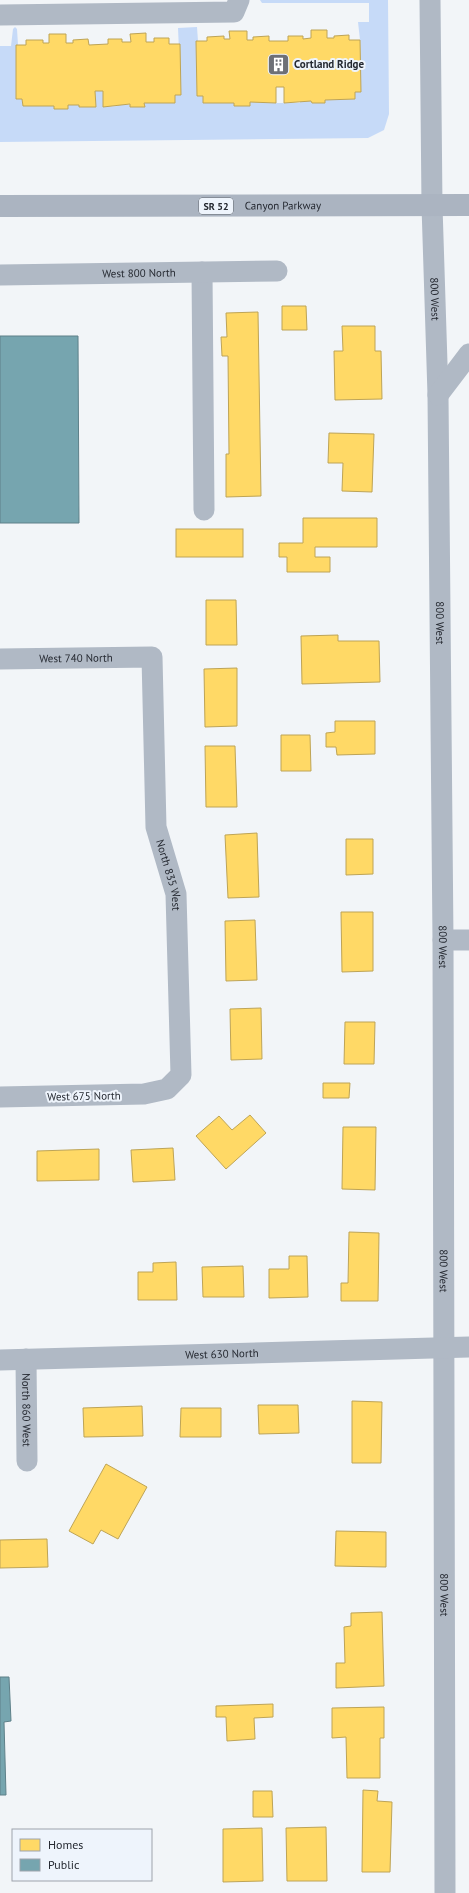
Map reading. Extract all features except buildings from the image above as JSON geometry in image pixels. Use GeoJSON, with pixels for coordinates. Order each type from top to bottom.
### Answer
{"type":"FeatureCollection","features":[{"type":"Feature","properties":{"kind":"highway","name":"Canyon Parkway"},"geometry":{"type":"LineString","coordinates":[[0,206],[469,205]]}},
{"type":"Feature","properties":{"kind":"street"},"geometry":{"type":"LineString","coordinates":[[0,15],[234,12],[239,0]]}},
{"type":"Feature","properties":{"kind":"street","name":"800 West"},"geometry":{"type":"LineString","coordinates":[[430,0],[432,206],[438,395],[443,940],[445,1893]]}},
{"type":"Feature","properties":{"kind":"street","name":"West 800 North"},"geometry":{"type":"LineString","coordinates":[[0,275],[277,270]]}},
{"type":"Feature","properties":{"kind":"street"},"geometry":{"type":"LineString","coordinates":[[202,272],[204,510]]}},
{"type":"Feature","properties":{"kind":"street"},"geometry":{"type":"LineString","coordinates":[[438,395],[469,354]]}},
{"type":"Feature","properties":{"kind":"street","name":"West 740 North"},"geometry":{"type":"LineString","coordinates":[[0,659],[152,657]]}},
{"type":"Feature","properties":{"kind":"street","name":"North 835 West"},"geometry":{"type":"LineString","coordinates":[[152,657],[156,827],[176,894],[181,1075],[167,1089]]}},
{"type":"Feature","properties":{"kind":"street"},"geometry":{"type":"LineString","coordinates":[[443,940],[469,940]]}},
{"type":"Feature","properties":{"kind":"street","name":"West 675 North"},"geometry":{"type":"LineString","coordinates":[[0,1097],[144,1094],[167,1089]]}},
{"type":"Feature","properties":{"kind":"street","name":"West 630 North"},"geometry":{"type":"LineString","coordinates":[[0,1360],[469,1347]]}},
{"type":"Feature","properties":{"kind":"street","name":"North 860 West"},"geometry":{"type":"LineString","coordinates":[[26,1359],[27,1461]]}},
{"type":"Feature","properties":{"kind":"shaded area"},"geometry":{"type":"Polygon","coordinates":[[[260,0],[388,0],[389,114],[384,130],[368,138],[0,142],[0,46],[11,46],[13,29],[15,27],[17,29],[18,45],[16,45],[16,99],[22,99],[23,106],[54,106],[54,109],[68,109],[68,105],[79,105],[79,107],[96,107],[95,91],[103,91],[103,107],[118,106],[118,104],[145,106],[144,103],[175,103],[175,95],[181,95],[178,28],[197,27],[197,96],[203,96],[203,103],[234,103],[235,106],[249,106],[250,102],[300,103],[300,101],[311,101],[312,103],[325,103],[325,100],[355,99],[355,92],[361,92],[360,40],[358,22],[369,22],[369,3],[262,3],[260,0]]]}},
{"type":"Feature","properties":{"kind":"place","name":"Cortland Ridge"},"geometry":{"type":"Point","coordinates":[278,64]}}]}
